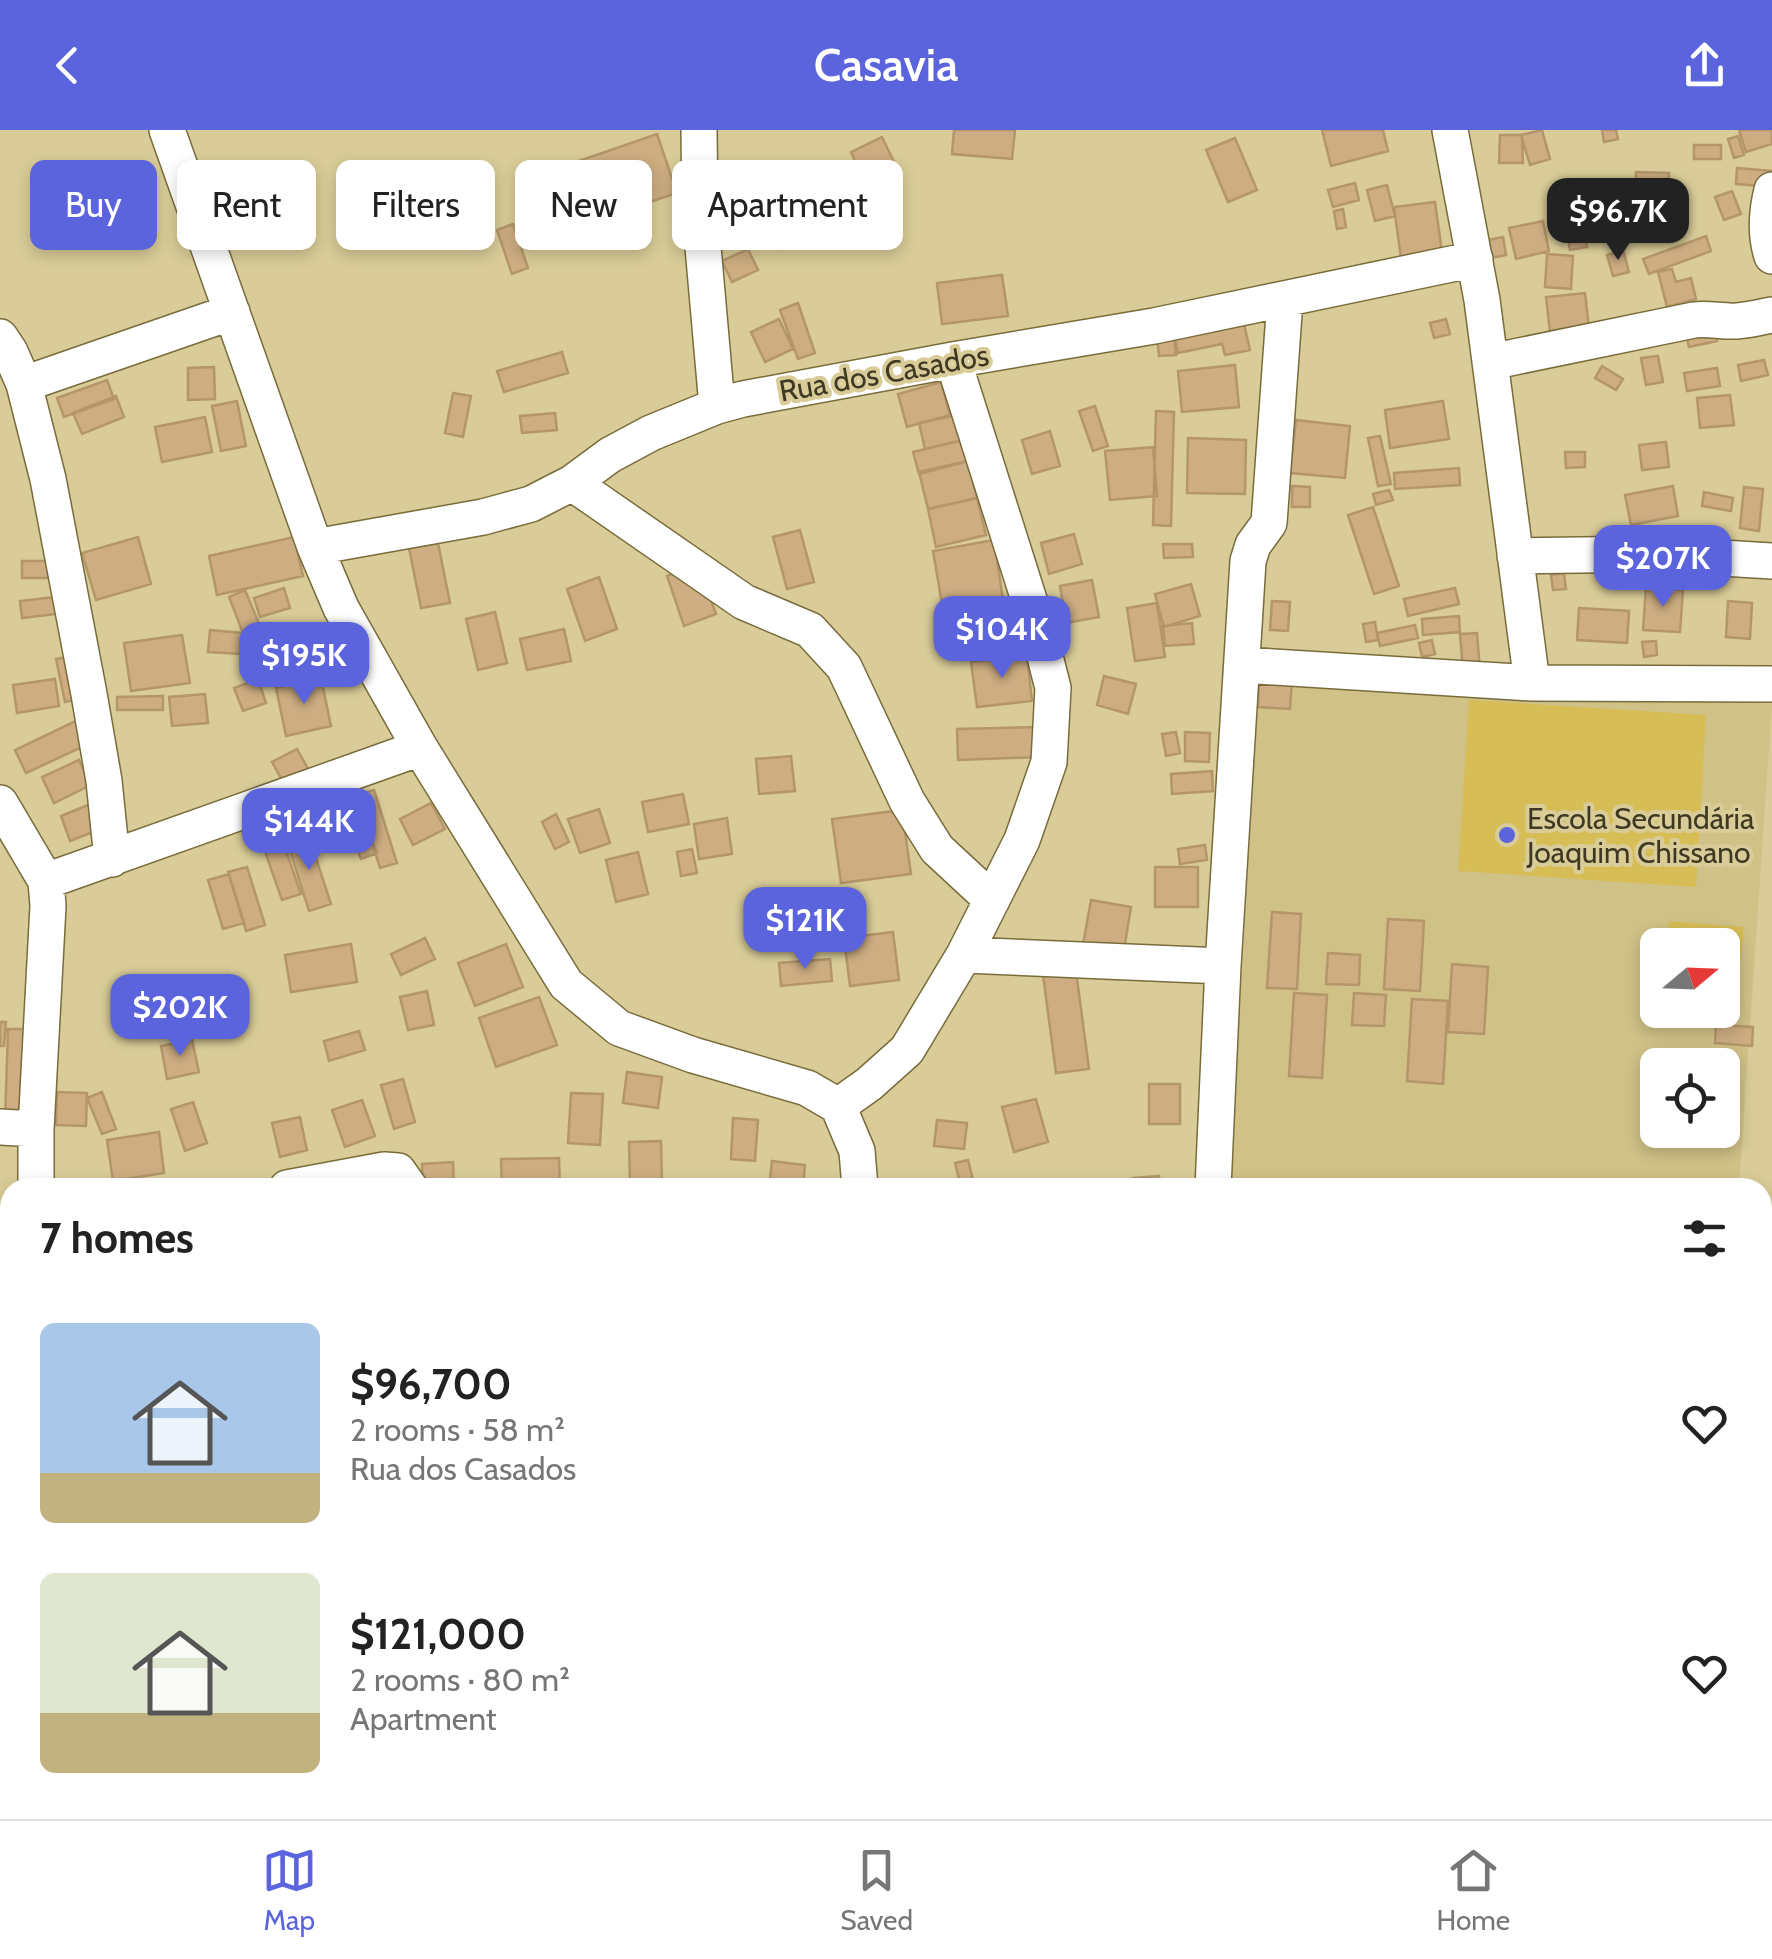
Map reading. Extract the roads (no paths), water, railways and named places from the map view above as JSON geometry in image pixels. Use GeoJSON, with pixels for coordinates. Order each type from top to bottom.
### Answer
{"type":"FeatureCollection","features":[{"type":"Feature","properties":{"kind":"street"},"geometry":{"type":"LineString","coordinates":[[167,130],[341,608],[420,748],[566,984],[619,1028],[692,1055],[807,1088],[838,1106],[858,1151],[859,1178]]}},
{"type":"Feature","properties":{"kind":"street"},"geometry":{"type":"LineString","coordinates":[[699,130],[700,213],[718,406]]}},
{"type":"Feature","properties":{"kind":"street"},"geometry":{"type":"LineString","coordinates":[[1450,130],[1475,259],[1532,683]]}},
{"type":"Feature","properties":{"kind":"street"},"geometry":{"type":"LineString","coordinates":[[1772,190],[1768,221],[1772,256]]}},
{"type":"Feature","properties":{"kind":"street","name":"Rua dos Casados"},"geometry":{"type":"LineString","coordinates":[[316,547],[483,517],[531,504],[652,433],[743,399],[1154,326],[1475,259]]}},
{"type":"Feature","properties":{"kind":"street"},"geometry":{"type":"LineString","coordinates":[[1213,1178],[1248,561],[1254,544],[1270,523],[1284,300]]}},
{"type":"Feature","properties":{"kind":"street"},"geometry":{"type":"LineString","coordinates":[[24,384],[232,312]]}},
{"type":"Feature","properties":{"kind":"street"},"geometry":{"type":"LineString","coordinates":[[1490,362],[1694,320],[1742,321],[1772,314]]}},
{"type":"Feature","properties":{"kind":"street"},"geometry":{"type":"LineString","coordinates":[[0,337],[24,384],[48,479],[104,781],[112,859]]}},
{"type":"Feature","properties":{"kind":"street"},"geometry":{"type":"LineString","coordinates":[[838,1106],[907,1050],[964,954],[1022,840],[1049,762],[1054,688],[1038,625],[953,360]]}},
{"type":"Feature","properties":{"kind":"street"},"geometry":{"type":"LineString","coordinates":[[572,482],[744,602],[810,630],[844,667],[907,801],[938,849],[992,900]]}},
{"type":"Feature","properties":{"kind":"street"},"geometry":{"type":"LineString","coordinates":[[1515,556],[1656,554],[1772,561]]}},
{"type":"Feature","properties":{"kind":"street"},"geometry":{"type":"LineString","coordinates":[[1242,666],[1532,683],[1772,684]]}},
{"type":"Feature","properties":{"kind":"street"},"geometry":{"type":"LineString","coordinates":[[46,882],[420,748]]}},
{"type":"Feature","properties":{"kind":"street"},"geometry":{"type":"LineString","coordinates":[[0,804],[46,882],[36,1178]]}},
{"type":"Feature","properties":{"kind":"street"},"geometry":{"type":"LineString","coordinates":[[964,954],[1223,966]]}},
{"type":"Feature","properties":{"kind":"street"},"geometry":{"type":"LineString","coordinates":[[0,1127],[36,1128]]}},
{"type":"Feature","properties":{"kind":"street"},"geometry":{"type":"LineString","coordinates":[[341,1178],[398,1170],[405,1178]]}},
{"type":"Feature","properties":{"kind":"place","name":"Escola Secundária Joaquim Chissano"},"geometry":{"type":"Point","coordinates":[1507,835]}}]}
